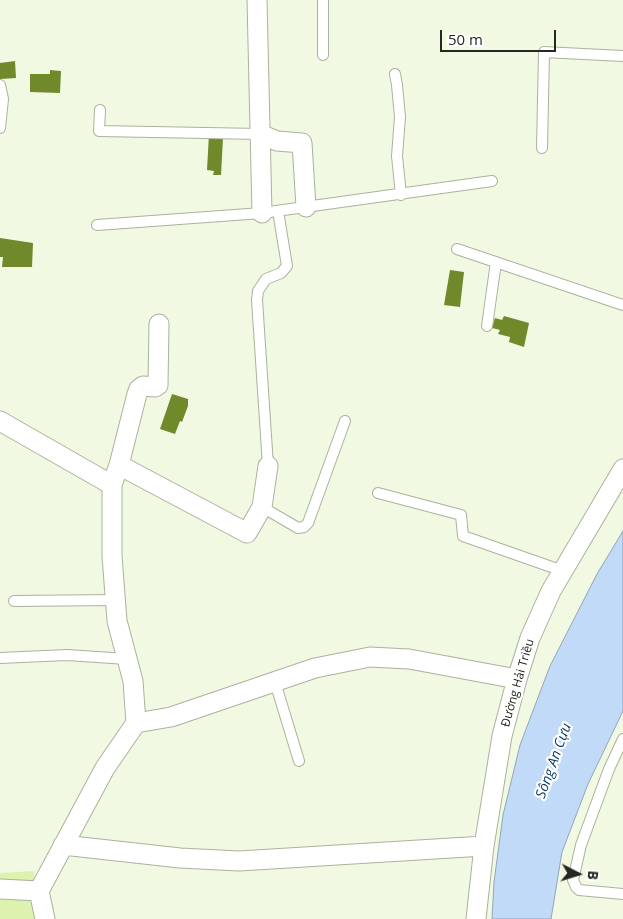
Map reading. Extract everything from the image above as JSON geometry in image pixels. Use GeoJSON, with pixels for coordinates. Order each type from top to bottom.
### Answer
{"type":"FeatureCollection","features":[{"type":"Feature","properties":{"kind":"street"},"geometry":{"type":"LineString","coordinates":[[258,0],[260,134],[270,212]]}},
{"type":"Feature","properties":{"kind":"street"},"geometry":{"type":"LineString","coordinates":[[260,134],[277,141],[302,143],[306,207]]}},
{"type":"Feature","properties":{"kind":"street"},"geometry":{"type":"LineString","coordinates":[[45,919],[40,891],[105,768],[136,723],[133,681],[118,621],[112,556],[112,485],[138,392],[143,386],[156,387],[158,385],[159,324]]}},
{"type":"Feature","properties":{"kind":"street"},"geometry":{"type":"LineString","coordinates":[[0,422],[112,485]]}},
{"type":"Feature","properties":{"kind":"street"},"geometry":{"type":"LineString","coordinates":[[119,465],[247,533],[262,507],[268,466]]}},
{"type":"Feature","properties":{"kind":"street","name":"Đường Hải Triều"},"geometry":{"type":"LineString","coordinates":[[476,919],[484,846],[502,736],[530,638],[551,591],[623,468]]}},
{"type":"Feature","properties":{"kind":"street"},"geometry":{"type":"LineString","coordinates":[[136,723],[171,717],[315,668],[370,657],[409,660],[517,679]]}},
{"type":"Feature","properties":{"kind":"street"},"geometry":{"type":"LineString","coordinates":[[63,845],[180,858],[239,861],[484,846]]}},
{"type":"Feature","properties":{"kind":"street"},"geometry":{"type":"LineString","coordinates":[[0,889],[40,891]]}},
{"type":"Feature","properties":{"kind":"lane"},"geometry":{"type":"LineString","coordinates":[[323,0],[323,55]]}},
{"type":"Feature","properties":{"kind":"lane"},"geometry":{"type":"LineString","coordinates":[[542,148],[544,52],[623,56]]}},
{"type":"Feature","properties":{"kind":"lane"},"geometry":{"type":"LineString","coordinates":[[395,74],[398,85],[400,117],[398,156],[400,195]]}},
{"type":"Feature","properties":{"kind":"lane"},"geometry":{"type":"LineString","coordinates":[[0,85],[3,99],[0,128]]}},
{"type":"Feature","properties":{"kind":"lane"},"geometry":{"type":"LineString","coordinates":[[100,110],[99,131],[260,134]]}},
{"type":"Feature","properties":{"kind":"lane"},"geometry":{"type":"LineString","coordinates":[[97,225],[270,212],[492,181]]}},
{"type":"Feature","properties":{"kind":"lane"},"geometry":{"type":"LineString","coordinates":[[268,466],[257,300],[258,291],[266,279],[282,273],[287,266],[270,212]]}},
{"type":"Feature","properties":{"kind":"lane"},"geometry":{"type":"LineString","coordinates":[[457,249],[623,304]]}},
{"type":"Feature","properties":{"kind":"lane"},"geometry":{"type":"LineString","coordinates":[[487,326],[496,262]]}},
{"type":"Feature","properties":{"kind":"lane"},"geometry":{"type":"LineString","coordinates":[[262,507],[298,528],[304,527],[308,523],[345,422]]}},
{"type":"Feature","properties":{"kind":"lane"},"geometry":{"type":"LineString","coordinates":[[378,493],[461,515],[464,536],[562,571]]}},
{"type":"Feature","properties":{"kind":"lane"},"geometry":{"type":"LineString","coordinates":[[14,600],[116,600]]}},
{"type":"Feature","properties":{"kind":"lane"},"geometry":{"type":"LineString","coordinates":[[0,658],[66,655],[127,659]]}},
{"type":"Feature","properties":{"kind":"lane"},"geometry":{"type":"LineString","coordinates":[[275,682],[299,761]]}},
{"type":"Feature","properties":{"kind":"lane"},"geometry":{"type":"LineString","coordinates":[[623,739],[609,769],[581,845],[573,880],[579,890],[623,894]]}},
{"type":"Feature","properties":{"kind":"green space"},"geometry":{"type":"Polygon","coordinates":[[[34,871],[37,919],[0,919],[0,873],[34,871]]]}},
{"type":"Feature","properties":{"kind":"water","name":"Sông An Cựu"},"geometry":{"type":"Polygon","coordinates":[[[623,531],[623,711],[588,784],[562,852],[551,919],[492,919],[494,882],[503,815],[520,745],[550,666],[597,574],[623,531]]]}},
{"type":"Feature","properties":{"kind":"building"},"geometry":{"type":"Polygon","coordinates":[[[15,61],[16,78],[0,79],[0,63],[15,61]]]}},
{"type":"Feature","properties":{"kind":"building"},"geometry":{"type":"Polygon","coordinates":[[[50,70],[61,71],[60,93],[30,92],[30,74],[50,74],[50,70]]]}},
{"type":"Feature","properties":{"kind":"building"},"geometry":{"type":"Polygon","coordinates":[[[209,134],[223,138],[221,175],[213,175],[214,171],[207,170],[209,134]]]}},
{"type":"Feature","properties":{"kind":"building"},"geometry":{"type":"Polygon","coordinates":[[[0,238],[33,243],[32,267],[2,267],[3,257],[0,257],[0,238]]]}},
{"type":"Feature","properties":{"kind":"building"},"geometry":{"type":"Polygon","coordinates":[[[450,270],[464,272],[460,307],[444,305],[450,270]]]}},
{"type":"Feature","properties":{"kind":"building"},"geometry":{"type":"Polygon","coordinates":[[[504,316],[529,323],[524,347],[509,342],[510,337],[498,334],[500,330],[492,328],[495,318],[502,320],[504,316]]]}},
{"type":"Feature","properties":{"kind":"building"},"geometry":{"type":"Polygon","coordinates":[[[172,394],[188,399],[188,406],[175,434],[160,429],[172,394]]]}}]}
